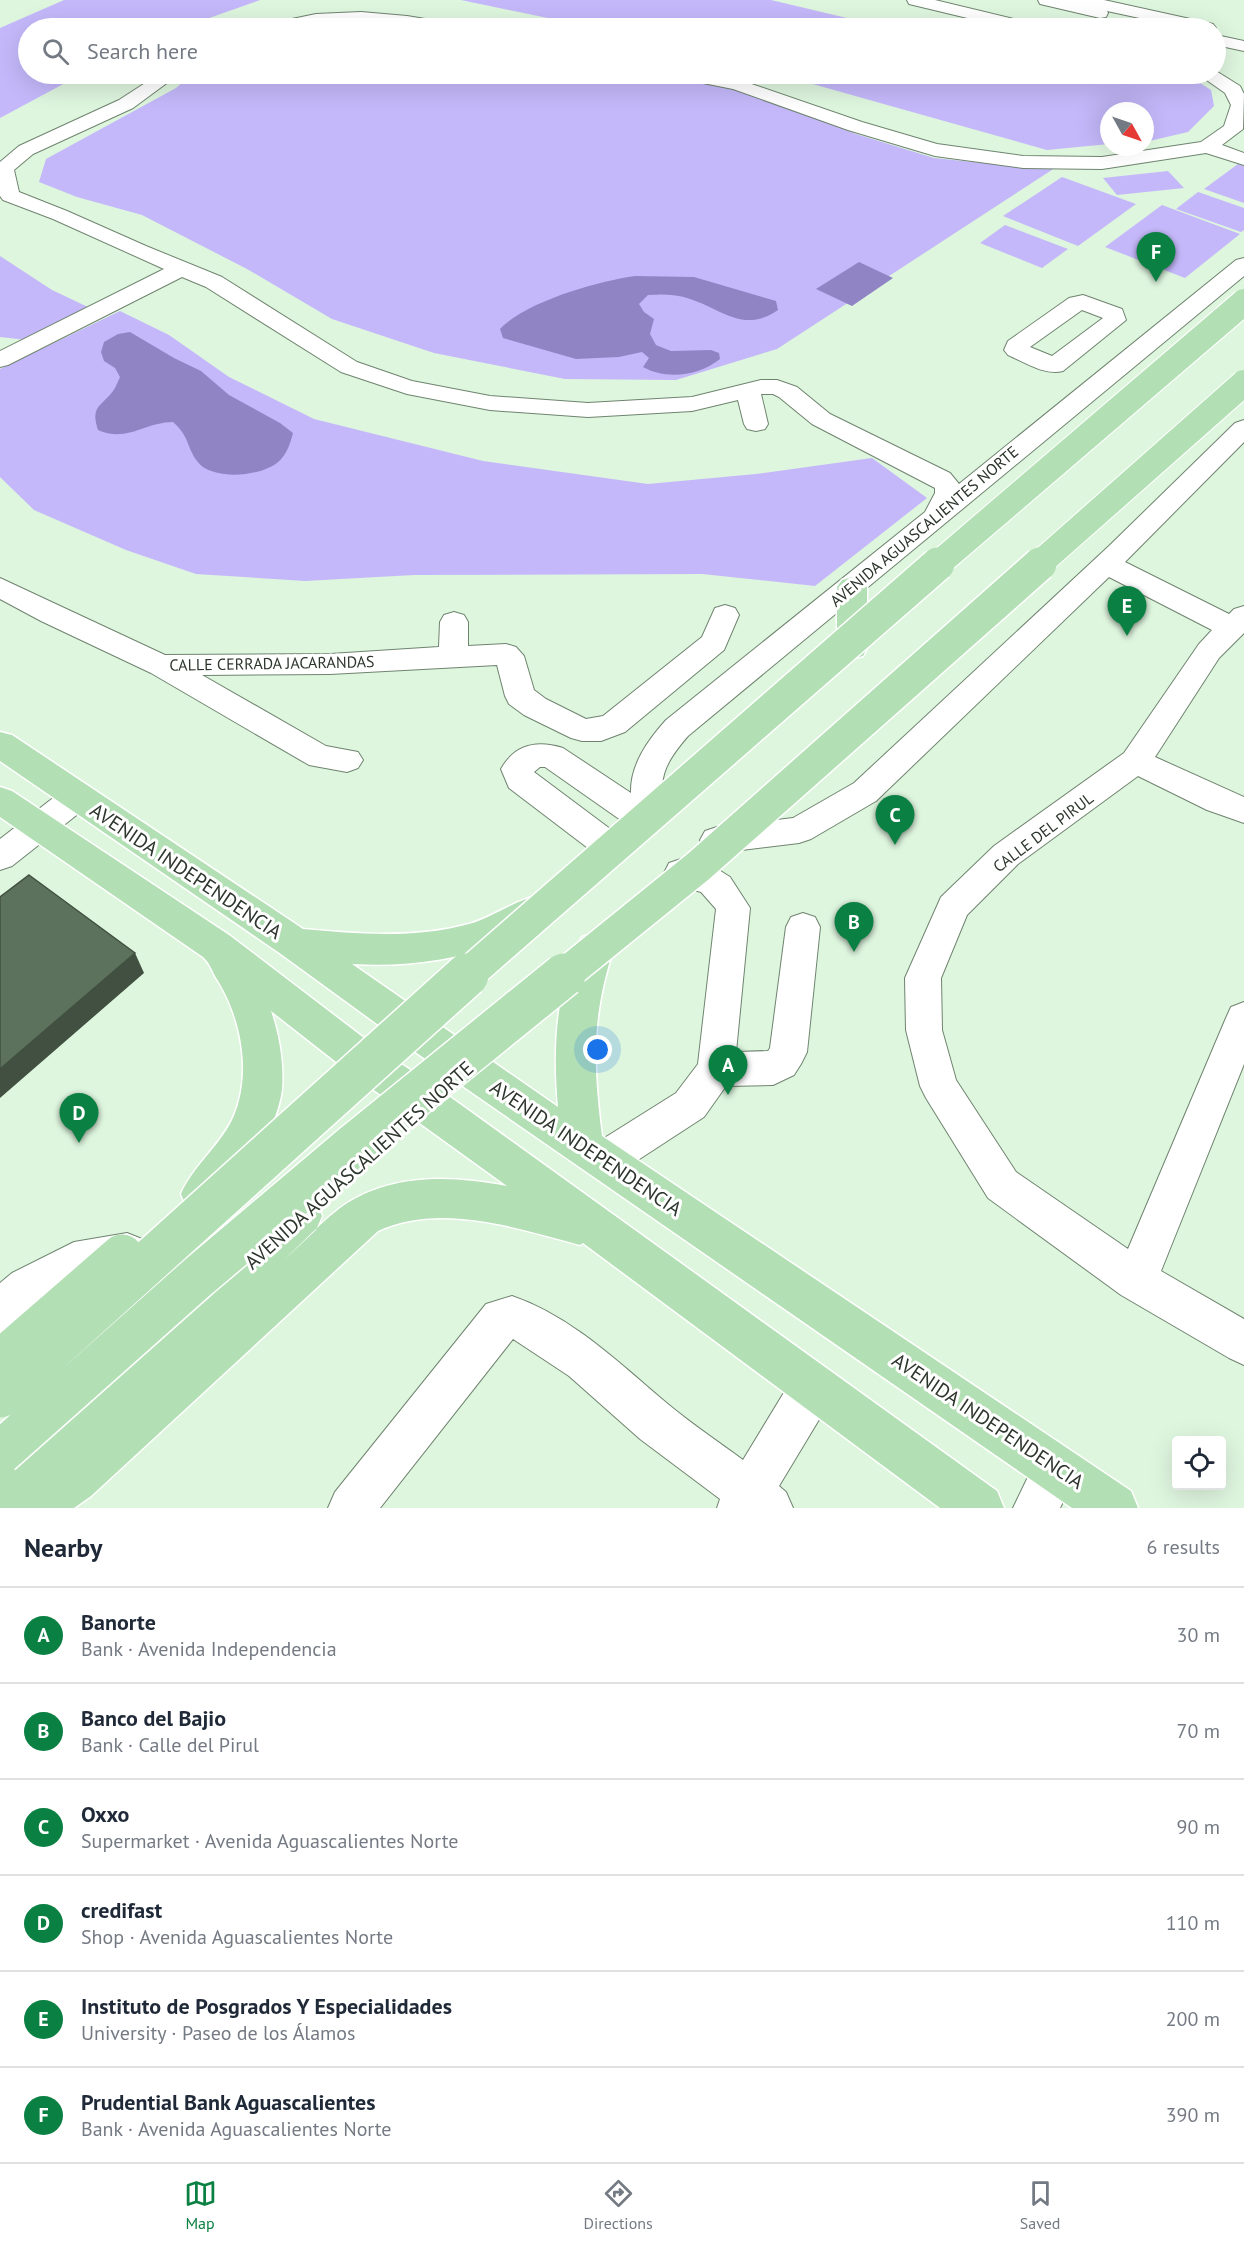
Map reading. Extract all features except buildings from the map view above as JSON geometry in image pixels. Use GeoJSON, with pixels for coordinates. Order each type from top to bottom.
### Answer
{"type":"FeatureCollection","features":[{"type":"Feature","properties":{"kind":"main road"},"geometry":{"type":"LineString","coordinates":[[0,1364],[407,1024],[609,846],[852,648],[1244,305]]}},
{"type":"Feature","properties":{"kind":"main road"},"geometry":{"type":"LineString","coordinates":[[0,1396],[538,909],[1058,459],[1244,305]]}},
{"type":"Feature","properties":{"kind":"main road","name":"AVENIDA AGUASCALIENTES NORTE"},"geometry":{"type":"LineString","coordinates":[[0,1487],[425,1102],[468,1068],[595,948],[1244,368]]}},
{"type":"Feature","properties":{"kind":"main road"},"geometry":{"type":"LineString","coordinates":[[0,1453],[198,1277],[353,1146],[699,866],[1244,383]]}},
{"type":"Feature","properties":{"kind":"main road"},"geometry":{"type":"LineString","coordinates":[[852,587],[852,648]]}},
{"type":"Feature","properties":{"kind":"main road","name":"AVENIDA INDEPENDENCIA"},"geometry":{"type":"LineString","coordinates":[[0,744],[294,944],[468,1068],[1114,1508]]}},
{"type":"Feature","properties":{"kind":"main road"},"geometry":{"type":"LineString","coordinates":[[0,800],[38,828],[216,946],[363,1060],[425,1102],[980,1508]]}},
{"type":"Feature","properties":{"kind":"main road"},"geometry":{"type":"LineString","coordinates":[[294,944],[369,950],[428,949],[481,937],[506,927],[538,909]]}},
{"type":"Feature","properties":{"kind":"main road"},"geometry":{"type":"LineString","coordinates":[[0,1364],[490,931],[514,914],[538,909]]}},
{"type":"Feature","properties":{"kind":"main road"},"geometry":{"type":"LineString","coordinates":[[194,1203],[218,1177],[237,1150],[252,1122],[261,1095],[260,1042],[252,1009],[232,968],[216,946]]}},
{"type":"Feature","properties":{"kind":"main road"},"geometry":{"type":"LineString","coordinates":[[594,1153],[574,1069],[573,1040],[584,977],[595,948]]}},
{"type":"Feature","properties":{"kind":"main road"},"geometry":{"type":"LineString","coordinates":[[33,1508],[58,1494],[363,1216],[385,1206],[408,1200],[452,1199],[508,1207],[597,1228]]}},
{"type":"Feature","properties":{"kind":"street"},"geometry":{"type":"LineString","coordinates":[[297,18],[319,0]]}},
{"type":"Feature","properties":{"kind":"street"},"geometry":{"type":"LineString","coordinates":[[915,0],[988,18]]}},
{"type":"Feature","properties":{"kind":"street"},"geometry":{"type":"LineString","coordinates":[[1046,0],[1124,18]]}},
{"type":"Feature","properties":{"kind":"street"},"geometry":{"type":"LineString","coordinates":[[1081,0],[1161,18]]}},
{"type":"Feature","properties":{"kind":"street"},"geometry":{"type":"LineString","coordinates":[[1226,33],[1244,37]]}},
{"type":"Feature","properties":{"kind":"street"},"geometry":{"type":"LineString","coordinates":[[1226,42],[1244,46]]}},
{"type":"Feature","properties":{"kind":"street"},"geometry":{"type":"LineString","coordinates":[[155,84],[126,104],[26,150],[4,169],[10,195],[60,214],[214,282],[349,367],[407,387],[490,403],[588,410],[660,408],[710,400],[766,387],[783,389],[821,419],[941,479],[948,486],[948,493],[935,517]]}},
{"type":"Feature","properties":{"kind":"street"},"geometry":{"type":"LineString","coordinates":[[737,84],[855,126],[935,150],[1023,162],[1102,163],[1207,147],[1239,131],[1238,90]]}},
{"type":"Feature","properties":{"kind":"street"},"geometry":{"type":"LineString","coordinates":[[1207,147],[1244,159]]}},
{"type":"Feature","properties":{"kind":"street","name":"AVENIDA AGUASCALIENTES NORTE"},"geometry":{"type":"LineString","coordinates":[[650,814],[647,782],[653,762],[677,728],[852,587],[1028,439],[1244,265]]}},
{"type":"Feature","properties":{"kind":"street"},"geometry":{"type":"LineString","coordinates":[[0,360],[181,269]]}},
{"type":"Feature","properties":{"kind":"street"},"geometry":{"type":"LineString","coordinates":[[1083,302],[1114,314],[1115,320],[1055,366],[1016,350],[1016,346],[1045,326],[1077,303],[1083,302]]}},
{"type":"Feature","properties":{"kind":"street"},"geometry":{"type":"LineString","coordinates":[[1045,326],[1128,359]]}},
{"type":"Feature","properties":{"kind":"street"},"geometry":{"type":"LineString","coordinates":[[710,400],[747,381],[765,368],[784,367],[807,382],[851,424],[957,477],[976,473],[1012,446],[1028,439]]}},
{"type":"Feature","properties":{"kind":"street"},"geometry":{"type":"LineString","coordinates":[[748,391],[756,424]]}},
{"type":"Feature","properties":{"kind":"street"},"geometry":{"type":"LineString","coordinates":[[716,841],[799,830],[865,792],[1113,558],[1244,428]]}},
{"type":"Feature","properties":{"kind":"street"},"geometry":{"type":"LineString","coordinates":[[1113,558],[1240,620]]}},
{"type":"Feature","properties":{"kind":"street","name":"CALLE CERRADA JACARANDAS"},"geometry":{"type":"LineString","coordinates":[[0,587],[51,614],[161,665],[330,664],[508,655],[520,696],[535,707],[582,730],[601,730],[614,724],[714,643],[725,615]]}},
{"type":"Feature","properties":{"kind":"street","name":"CALLE DEL PIRUL"},"geometry":{"type":"LineString","coordinates":[[1240,620],[1209,651],[1135,761],[1080,804],[1006,855],[953,907],[923,978],[924,1030],[939,1086],[1002,1185],[1136,1280],[1244,1343]]}},
{"type":"Feature","properties":{"kind":"street"},"geometry":{"type":"LineString","coordinates":[[453,658],[454,622]]}},
{"type":"Feature","properties":{"kind":"street"},"geometry":{"type":"LineString","coordinates":[[161,665],[320,758],[346,760]]}},
{"type":"Feature","properties":{"kind":"street"},"geometry":{"type":"LineString","coordinates":[[609,846],[520,779],[516,774],[517,769],[533,755],[552,756],[650,814]]}},
{"type":"Feature","properties":{"kind":"street"},"geometry":{"type":"LineString","coordinates":[[1135,761],[1218,801],[1244,810]]}},
{"type":"Feature","properties":{"kind":"street"},"geometry":{"type":"LineString","coordinates":[[0,857],[77,796]]}},
{"type":"Feature","properties":{"kind":"street"},"geometry":{"type":"LineString","coordinates":[[594,1153],[690,1105],[716,1070],[733,908],[724,890],[712,881],[681,873]]}},
{"type":"Feature","properties":{"kind":"street"},"geometry":{"type":"LineString","coordinates":[[716,1070],[773,1068],[780,1064],[788,1052],[803,927]]}},
{"type":"Feature","properties":{"kind":"street"},"geometry":{"type":"LineString","coordinates":[[1136,1280],[1244,1018]]}},
{"type":"Feature","properties":{"kind":"street"},"geometry":{"type":"LineString","coordinates":[[0,1311],[27,1288],[75,1262],[136,1252]]}},
{"type":"Feature","properties":{"kind":"street"},"geometry":{"type":"LineString","coordinates":[[351,1508],[501,1319],[512,1317],[526,1322],[584,1361],[753,1503],[813,1387]]}},
{"type":"Feature","properties":{"kind":"street"},"geometry":{"type":"LineString","coordinates":[[1036,1508],[1056,1468]]}},
{"type":"Feature","properties":{"kind":"shaded area"},"geometry":{"type":"Polygon","coordinates":[[[64,0],[260,0],[209,18],[23,18],[64,0]]]}},
{"type":"Feature","properties":{"kind":"shaded area"},"geometry":{"type":"Polygon","coordinates":[[[461,0],[771,0],[847,18],[548,18],[461,0]]]}},
{"type":"Feature","properties":{"kind":"shaded area"},"geometry":{"type":"Polygon","coordinates":[[[18,20],[18,84],[63,84],[0,118],[0,28],[18,20]]]}},
{"type":"Feature","properties":{"kind":"shaded area"},"geometry":{"type":"Polygon","coordinates":[[[181,84],[729,84],[856,134],[934,158],[1002,165],[1061,164],[777,349],[676,380],[565,379],[434,353],[332,319],[247,269],[142,215],[77,197],[39,182],[46,159],[181,84]]]}},
{"type":"Feature","properties":{"kind":"shaded area"},"geometry":{"type":"Polygon","coordinates":[[[813,84],[1202,84],[1211,90],[1214,106],[1188,132],[1154,140],[1154,102],[1100,102],[1100,145],[1047,150],[813,84]]]}},
{"type":"Feature","properties":{"kind":"shaded area"},"geometry":{"type":"Polygon","coordinates":[[[1238,164],[1244,166],[1244,203],[1204,189],[1238,164]]]}},
{"type":"Feature","properties":{"kind":"shaded area"},"geometry":{"type":"Polygon","coordinates":[[[1168,171],[1184,188],[1117,195],[1103,178],[1168,171]]]}},
{"type":"Feature","properties":{"kind":"shaded area"},"geometry":{"type":"Polygon","coordinates":[[[1062,177],[1136,204],[1078,246],[1003,216],[1062,177]]]}},
{"type":"Feature","properties":{"kind":"shaded area"},"geometry":{"type":"Polygon","coordinates":[[[1198,192],[1244,208],[1244,230],[1241,232],[1176,209],[1198,192]]]}},
{"type":"Feature","properties":{"kind":"shaded area"},"geometry":{"type":"Polygon","coordinates":[[[1162,205],[1240,234],[1185,278],[1105,247],[1162,205]]]}},
{"type":"Feature","properties":{"kind":"shaded area"},"geometry":{"type":"Polygon","coordinates":[[[1005,225],[1068,249],[1042,268],[980,243],[1005,225]]]}},
{"type":"Feature","properties":{"kind":"shaded area"},"geometry":{"type":"Polygon","coordinates":[[[0,256],[52,290],[90,308],[27,340],[0,337],[0,256]]]}},
{"type":"Feature","properties":{"kind":"shaded area"},"geometry":{"type":"Polygon","coordinates":[[[859,262],[893,278],[852,306],[816,289],[859,262]]]}},
{"type":"Feature","properties":{"kind":"shaded area"},"geometry":{"type":"Polygon","coordinates":[[[635,276],[694,277],[776,301],[778,310],[765,317],[743,320],[685,297],[648,295],[639,304],[644,312],[654,319],[650,334],[656,345],[671,351],[711,350],[719,353],[720,359],[712,365],[682,374],[662,374],[643,367],[649,358],[642,352],[619,357],[576,359],[503,338],[500,329],[526,310],[563,294],[635,276]]]}},
{"type":"Feature","properties":{"kind":"shaded area"},"geometry":{"type":"Polygon","coordinates":[[[120,311],[169,335],[229,377],[314,419],[483,461],[648,484],[756,474],[872,458],[927,498],[815,586],[702,574],[414,575],[305,581],[196,574],[126,550],[34,510],[0,477],[0,369],[120,311]]]}},
{"type":"Feature","properties":{"kind":"shaded area"},"geometry":{"type":"Polygon","coordinates":[[[130,332],[201,371],[229,395],[280,423],[293,433],[288,449],[282,458],[275,464],[253,473],[226,474],[204,468],[197,461],[182,432],[173,422],[118,434],[98,430],[96,411],[113,391],[120,377],[115,368],[104,361],[101,352],[104,342],[118,334],[130,332]]]}},
{"type":"Feature","properties":{"kind":"place","name":"Prudential Bank Aguascalientes"},"geometry":{"type":"Point","coordinates":[1156,282]}},
{"type":"Feature","properties":{"kind":"place","name":"Instituto de Posgrados Y Especialidades"},"geometry":{"type":"Point","coordinates":[1127,636]}},
{"type":"Feature","properties":{"kind":"place","name":"Oxxo"},"geometry":{"type":"Point","coordinates":[895,845]}},
{"type":"Feature","properties":{"kind":"place","name":"Banco del Bajio"},"geometry":{"type":"Point","coordinates":[854,952]}},
{"type":"Feature","properties":{"kind":"place","name":"Banorte"},"geometry":{"type":"Point","coordinates":[728,1095]}},
{"type":"Feature","properties":{"kind":"place","name":"credifast"},"geometry":{"type":"Point","coordinates":[79,1143]}}]}
